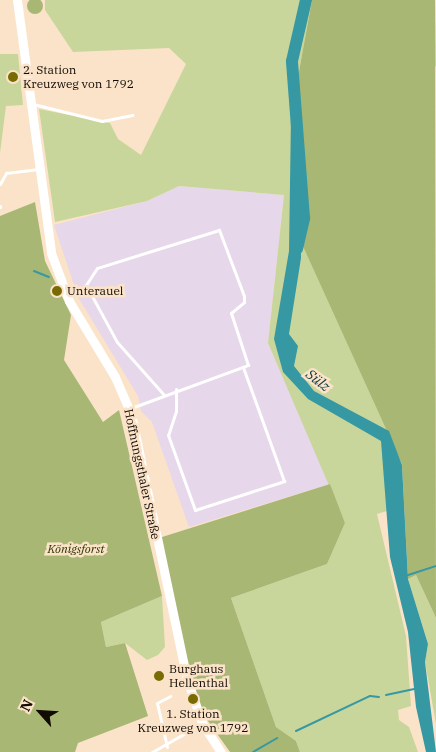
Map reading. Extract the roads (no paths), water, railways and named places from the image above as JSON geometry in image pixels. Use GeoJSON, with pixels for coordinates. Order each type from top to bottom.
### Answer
{"type":"FeatureCollection","features":[{"type":"Feature","properties":{"kind":"main road","name":"Hoffnungsthaler Straße"},"geometry":{"type":"LineString","coordinates":[[17,0],[45,229],[58,275],[130,409],[187,679],[202,723],[221,752]]}},
{"type":"Feature","properties":{"kind":"lane"},"geometry":{"type":"LineString","coordinates":[[30,103],[92,120],[132,115]]}},
{"type":"Feature","properties":{"kind":"lane"},"geometry":{"type":"LineString","coordinates":[[0,184],[6,173],[37,169]]}},
{"type":"Feature","properties":{"kind":"lane"},"geometry":{"type":"LineString","coordinates":[[130,409],[164,395],[176,389],[248,365],[231,313],[244,302],[244,296],[222,232],[97,268],[86,286],[91,300],[118,342],[164,395]]}},
{"type":"Feature","properties":{"kind":"lane"},"geometry":{"type":"LineString","coordinates":[[176,389],[176,412],[168,435],[194,510],[284,481],[243,367]]}},
{"type":"Feature","properties":{"kind":"lane"},"geometry":{"type":"LineString","coordinates":[[167,746],[157,702],[170,696]]}},
{"type":"Feature","properties":{"kind":"lane"},"geometry":{"type":"LineString","coordinates":[[152,752],[167,746],[202,723]]}},
{"type":"Feature","properties":{"kind":"water"},"geometry":{"type":"Polygon","coordinates":[[[291,116],[301,116],[301,258],[289,334],[298,346],[294,366],[314,391],[389,431],[402,465],[408,579],[428,644],[425,662],[436,752],[426,752],[416,707],[408,632],[390,557],[381,441],[308,399],[283,372],[274,339],[289,251],[291,116]]]}},
{"type":"Feature","properties":{"kind":"waterway","name":"Sülz"},"geometry":{"type":"LineString","coordinates":[[297,249],[304,218],[292,61],[306,0]]}},
{"type":"Feature","properties":{"kind":"waterway"},"geometry":{"type":"LineString","coordinates":[[34,271],[49,277]]}},
{"type":"Feature","properties":{"kind":"waterway"},"geometry":{"type":"LineString","coordinates":[[405,576],[436,566]]}},
{"type":"Feature","properties":{"kind":"waterway"},"geometry":{"type":"LineString","coordinates":[[386,695],[415,689]]}},
{"type":"Feature","properties":{"kind":"waterway"},"geometry":{"type":"LineString","coordinates":[[296,731],[370,696],[379,697]]}},
{"type":"Feature","properties":{"kind":"waterway"},"geometry":{"type":"LineString","coordinates":[[253,752],[277,738]]}},
{"type":"Feature","properties":{"kind":"place","name":"2. Station Kreuzweg von 1792"},"geometry":{"type":"Point","coordinates":[13,77]}},
{"type":"Feature","properties":{"kind":"place","name":"Unterauel"},"geometry":{"type":"Point","coordinates":[57,291]}},
{"type":"Feature","properties":{"kind":"place","name":"Burghaus Hellenthal"},"geometry":{"type":"Point","coordinates":[159,676]}},
{"type":"Feature","properties":{"kind":"place","name":"1. Station Kreuzweg von 1792"},"geometry":{"type":"Point","coordinates":[193,699]}},
{"type":"Feature","properties":{"kind":"park label","name":"Königsforst"},"geometry":{"type":"Point","coordinates":[76,549]}}]}
